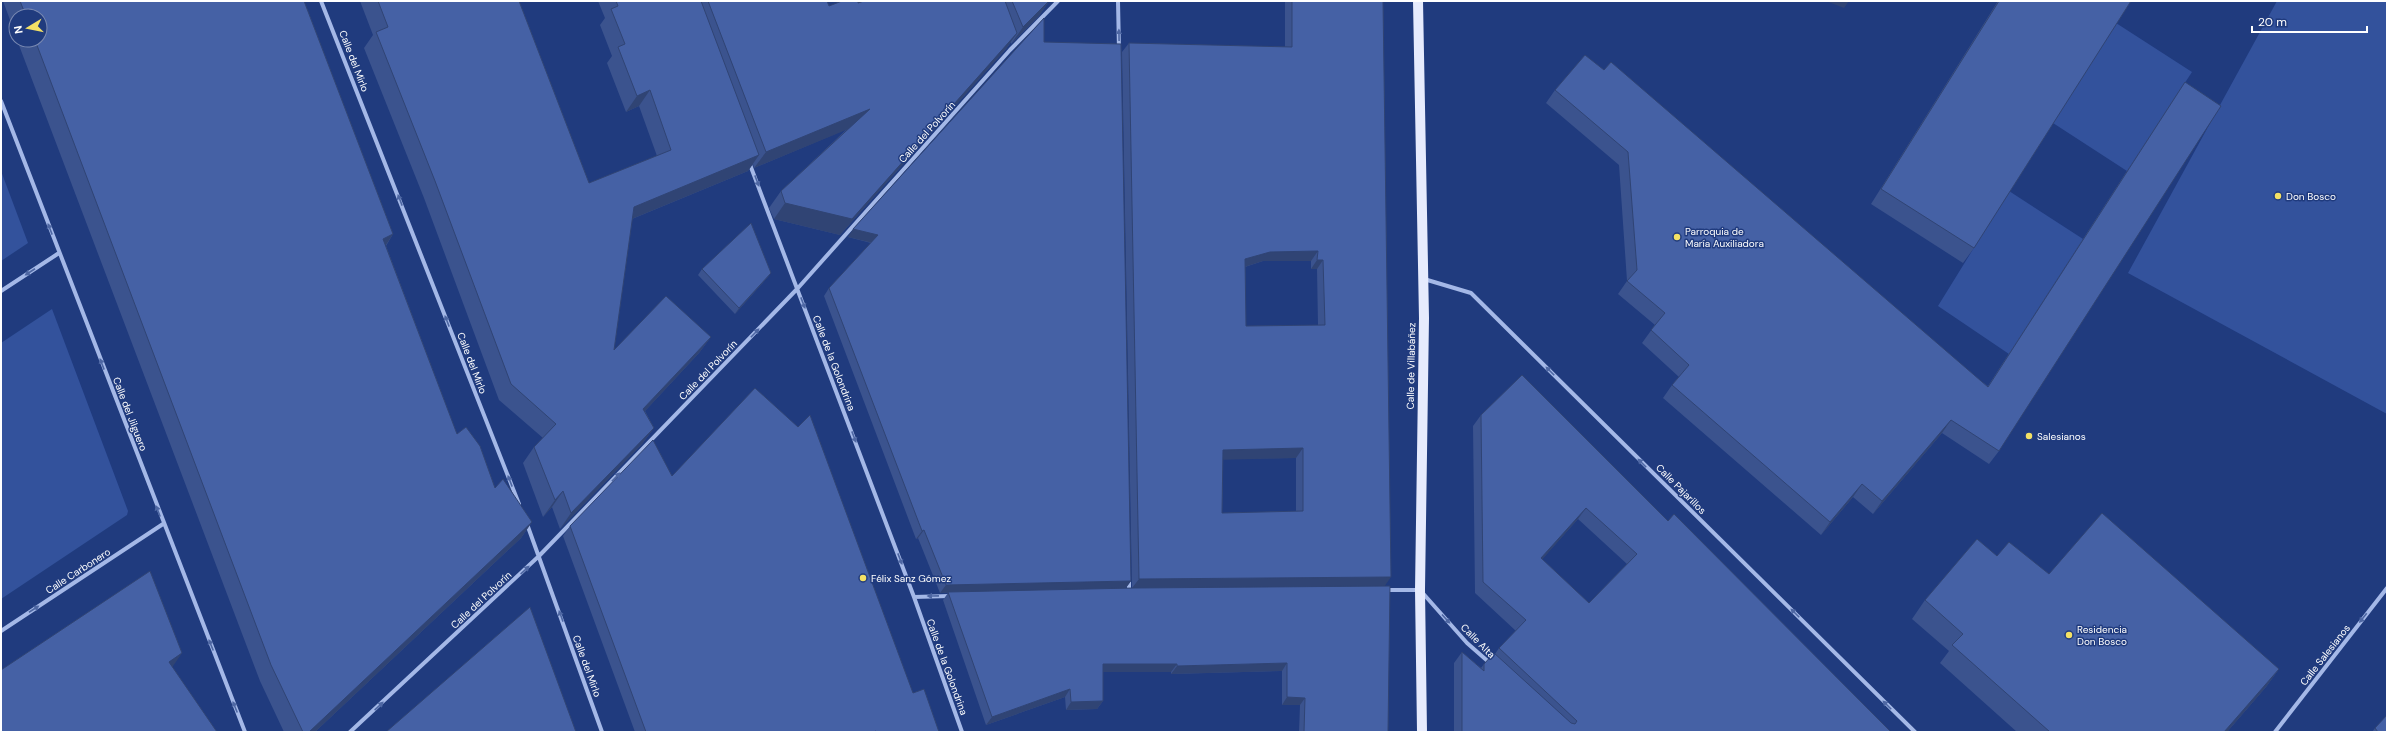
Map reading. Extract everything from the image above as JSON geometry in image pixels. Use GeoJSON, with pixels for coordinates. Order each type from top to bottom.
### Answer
{"type":"FeatureCollection","features":[{"type":"Feature","properties":{"kind":"main road","name":"Calle de Villabáñez"},"geometry":{"type":"LineString","coordinates":[[1418,1],[1423,278],[1420,590],[1422,732]]}},
{"type":"Feature","properties":{"kind":"street","name":"Calle del Mirlo"},"geometry":{"type":"LineString","coordinates":[[321,1],[522,512]]}},
{"type":"Feature","properties":{"kind":"street","name":"Calle del Polvorín"},"geometry":{"type":"LineString","coordinates":[[350,732],[539,556],[798,288],[1010,50],[1058,1]]}},
{"type":"Feature","properties":{"kind":"street"},"geometry":{"type":"LineString","coordinates":[[1118,1],[1119,57]]}},
{"type":"Feature","properties":{"kind":"street"},"geometry":{"type":"LineString","coordinates":[[1008,43],[1010,50]]}},
{"type":"Feature","properties":{"kind":"street","name":"Calle del Jilguero"},"geometry":{"type":"LineString","coordinates":[[1,101],[163,524],[245,732]]}},
{"type":"Feature","properties":{"kind":"street","name":"Calle de la Golondrina"},"geometry":{"type":"LineString","coordinates":[[747,156],[914,597],[962,732]]}},
{"type":"Feature","properties":{"kind":"street"},"geometry":{"type":"LineString","coordinates":[[1,291],[59,253]]}},
{"type":"Feature","properties":{"kind":"street","name":"Calle Pajarillos"},"geometry":{"type":"LineString","coordinates":[[1423,278],[1471,293],[1915,732]]}},
{"type":"Feature","properties":{"kind":"street","name":"Calle del Mirlo"},"geometry":{"type":"LineString","coordinates":[[525,519],[602,732]]}},
{"type":"Feature","properties":{"kind":"street","name":"Calle Carbonero"},"geometry":{"type":"LineString","coordinates":[[1,631],[163,524]]}},
{"type":"Feature","properties":{"kind":"street"},"geometry":{"type":"LineString","coordinates":[[1129,576],[1129,592]]}},
{"type":"Feature","properties":{"kind":"street","name":"Calle Salesianos"},"geometry":{"type":"LineString","coordinates":[[2275,732],[2387,588]]}},
{"type":"Feature","properties":{"kind":"street"},"geometry":{"type":"LineString","coordinates":[[1380,590],[1420,590]]}},
{"type":"Feature","properties":{"kind":"street","name":"Calle Alta"},"geometry":{"type":"LineString","coordinates":[[1420,590],[1467,643],[1496,669]]}},
{"type":"Feature","properties":{"kind":"street"},"geometry":{"type":"LineString","coordinates":[[1121,592],[1137,592]]}},
{"type":"Feature","properties":{"kind":"street"},"geometry":{"type":"LineString","coordinates":[[914,597],[954,596]]}},
{"type":"Feature","properties":{"kind":"shaded area","name":"Don Bosco"},"geometry":{"type":"Polygon","coordinates":[[[2277,1],[2387,1],[2387,414],[2128,273],[2277,1]]]}},
{"type":"Feature","properties":{"kind":"shaded area"},"geometry":{"type":"Polygon","coordinates":[[[2116,23],[2192,72],[2127,171],[2053,123],[2116,23]]]}},
{"type":"Feature","properties":{"kind":"shaded area"},"geometry":{"type":"Polygon","coordinates":[[[1,171],[28,243],[1,261],[1,171]]]}},
{"type":"Feature","properties":{"kind":"shaded area"},"geometry":{"type":"Polygon","coordinates":[[[2009,191],[2083,239],[2009,354],[1938,306],[2009,191]]]}},
{"type":"Feature","properties":{"kind":"shaded area"},"geometry":{"type":"Polygon","coordinates":[[[52,309],[128,511],[127,515],[1,599],[1,343],[52,309]]]}},
{"type":"Feature","properties":{"kind":"building"},"geometry":{"type":"Polygon","coordinates":[[[20,1],[304,1],[393,234],[383,239],[457,434],[466,427],[480,446],[495,488],[503,479],[532,522],[309,732],[303,732],[271,665],[38,48],[48,48],[48,8],[23,8],[20,1]]]}},
{"type":"Feature","properties":{"kind":"building"},"geometry":{"type":"Polygon","coordinates":[[[378,1],[519,1],[589,183],[671,150],[650,90],[637,96],[618,47],[625,44],[611,9],[618,6],[616,1],[701,1],[759,155],[634,207],[614,350],[666,296],[711,337],[643,409],[654,428],[571,513],[563,491],[555,500],[534,447],[556,424],[511,384],[435,181],[376,32],[388,27],[378,1]]]}},
{"type":"Feature","properties":{"kind":"building"},"geometry":{"type":"Polygon","coordinates":[[[708,1],[827,1],[829,6],[842,1],[858,1],[858,3],[864,1],[1005,1],[1017,33],[852,219],[785,203],[781,191],[870,109],[766,152],[708,1]]]}},
{"type":"Feature","properties":{"kind":"building"},"geometry":{"type":"Polygon","coordinates":[[[1012,1],[1049,1],[1023,27],[1012,1]]]}},
{"type":"Feature","properties":{"kind":"building"},"geometry":{"type":"Polygon","coordinates":[[[1292,1],[1383,1],[1391,577],[1139,579],[1129,43],[1292,47],[1292,1]],[[1318,251],[1270,252],[1245,259],[1246,326],[1325,325],[1323,260],[1317,260],[1318,251]],[[1303,448],[1223,450],[1222,513],[1303,511],[1303,448]]]}},
{"type":"Feature","properties":{"kind":"building"},"geometry":{"type":"Polygon","coordinates":[[[1999,1],[2131,1],[1974,248],[1881,189],[1999,1]]]}},
{"type":"Feature","properties":{"kind":"building"},"geometry":{"type":"Polygon","coordinates":[[[1044,18],[1044,42],[1121,44],[1131,581],[946,585],[924,530],[922,531],[829,288],[878,235],[853,229],[1044,18]]]}},
{"type":"Feature","properties":{"kind":"building"},"geometry":{"type":"Polygon","coordinates":[[[1585,55],[1604,70],[1611,62],[1988,387],[2185,82],[2221,106],[1999,451],[1951,420],[1882,501],[1862,484],[1830,522],[1672,385],[1689,365],[1651,330],[1665,313],[1627,281],[1637,270],[1628,152],[1555,90],[1585,55]]]}},
{"type":"Feature","properties":{"kind":"building"},"geometry":{"type":"Polygon","coordinates":[[[751,223],[771,273],[739,308],[702,269],[751,223]]]}},
{"type":"Feature","properties":{"kind":"building"},"geometry":{"type":"Polygon","coordinates":[[[1522,375],[1668,521],[1674,514],[1891,732],[1462,732],[1462,652],[1484,671],[1484,664],[1494,653],[1571,723],[1575,724],[1577,721],[1499,648],[1526,620],[1483,582],[1481,415],[1522,375]],[[1586,508],[1541,558],[1589,603],[1637,554],[1586,508]]]}},
{"type":"Feature","properties":{"kind":"building"},"geometry":{"type":"Polygon","coordinates":[[[755,388],[798,427],[810,415],[913,693],[924,689],[939,732],[646,732],[570,526],[653,440],[672,476],[755,388]]]}},
{"type":"Feature","properties":{"kind":"building","name":"Residencia Don Bosco"},"geometry":{"type":"Polygon","coordinates":[[[2102,513],[2279,669],[2224,732],[2050,732],[1952,645],[1963,634],[1925,600],[1977,539],[1997,556],[2009,542],[2049,574],[2102,513]]]}},
{"type":"Feature","properties":{"kind":"building"},"geometry":{"type":"Polygon","coordinates":[[[150,571],[182,653],[169,662],[217,732],[1,732],[1,670],[150,571]]]}},
{"type":"Feature","properties":{"kind":"building"},"geometry":{"type":"Polygon","coordinates":[[[1390,586],[1388,732],[1304,732],[1305,698],[1287,697],[1287,663],[1177,666],[1177,664],[1103,664],[1103,701],[1071,702],[1070,689],[992,717],[948,592],[1134,588],[1390,586]]]}},
{"type":"Feature","properties":{"kind":"building"},"geometry":{"type":"Polygon","coordinates":[[[530,607],[576,732],[386,732],[530,607]]]}},
{"type":"Feature","properties":{"kind":"building"},"geometry":{"type":"Polygon","coordinates":[[[2387,715],[2387,732],[2378,732],[2375,728],[2387,715]]]}},
{"type":"Feature","properties":{"kind":"place","name":"Don Bosco"},"geometry":{"type":"Point","coordinates":[2278,196]}},
{"type":"Feature","properties":{"kind":"place","name":"Parroquia de María Auxiliadora"},"geometry":{"type":"Point","coordinates":[1677,237]}},
{"type":"Feature","properties":{"kind":"place","name":"Salesianos"},"geometry":{"type":"Point","coordinates":[2029,436]}},
{"type":"Feature","properties":{"kind":"place","name":"Félix Sanz Gómez"},"geometry":{"type":"Point","coordinates":[863,578]}},
{"type":"Feature","properties":{"kind":"place","name":"Residencia Don Bosco"},"geometry":{"type":"Point","coordinates":[2069,635]}}]}
